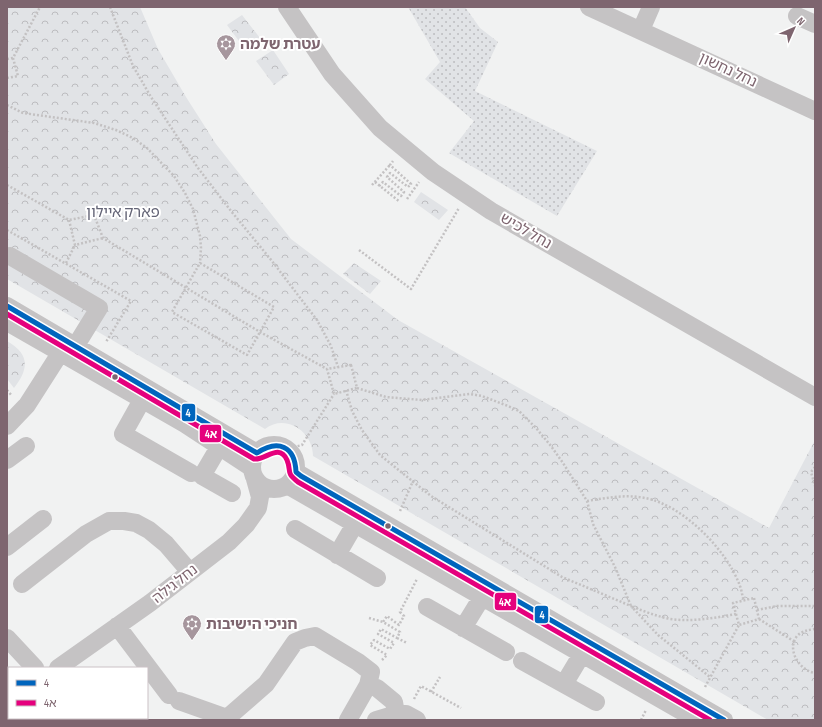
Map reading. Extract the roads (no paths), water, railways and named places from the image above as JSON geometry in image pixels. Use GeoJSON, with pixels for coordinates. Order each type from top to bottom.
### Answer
{"type":"FeatureCollection","features":[{"type":"Feature","properties":{"kind":"street","name":"נחל לכיש"},"geometry":{"type":"LineString","coordinates":[[287,7],[332,74],[380,128],[433,172],[491,211],[815,397]]}},
{"type":"Feature","properties":{"kind":"street","name":"נחל נחשון"},"geometry":{"type":"LineString","coordinates":[[589,7],[815,110]]}},
{"type":"Feature","properties":{"kind":"street"},"geometry":{"type":"LineString","coordinates":[[641,30],[651,7]]}},
{"type":"Feature","properties":{"kind":"street"},"geometry":{"type":"LineString","coordinates":[[797,16],[815,24]]}},
{"type":"Feature","properties":{"kind":"street"},"geometry":{"type":"LineString","coordinates":[[7,426],[27,405],[99,308],[10,256]]}},
{"type":"Feature","properties":{"kind":"street"},"geometry":{"type":"LineString","coordinates":[[7,306],[142,400],[185,424],[219,447],[255,466]]}},
{"type":"Feature","properties":{"kind":"street"},"geometry":{"type":"LineString","coordinates":[[7,322],[68,349],[255,466],[264,487],[277,489],[291,478],[295,461],[286,449],[281,446],[269,445],[263,447],[255,466]]}},
{"type":"Feature","properties":{"kind":"street"},"geometry":{"type":"LineString","coordinates":[[142,400],[123,434],[191,473]]}},
{"type":"Feature","properties":{"kind":"street"},"geometry":{"type":"LineString","coordinates":[[7,460],[26,446]]}},
{"type":"Feature","properties":{"kind":"street"},"geometry":{"type":"LineString","coordinates":[[219,447],[202,476],[232,493]]}},
{"type":"Feature","properties":{"kind":"street","name":"נחל גילה"},"geometry":{"type":"LineString","coordinates":[[59,667],[190,572],[229,542],[246,525],[258,508],[260,497],[255,466]]}},
{"type":"Feature","properties":{"kind":"street"},"geometry":{"type":"LineString","coordinates":[[291,478],[355,524],[697,720]]}},
{"type":"Feature","properties":{"kind":"street"},"geometry":{"type":"LineString","coordinates":[[291,478],[724,720]]}},
{"type":"Feature","properties":{"kind":"street"},"geometry":{"type":"LineString","coordinates":[[9,540],[43,519]]}},
{"type":"Feature","properties":{"kind":"street"},"geometry":{"type":"LineString","coordinates":[[13,587],[86,534],[109,521],[136,523],[149,530],[166,544],[190,572]]}},
{"type":"Feature","properties":{"kind":"street"},"geometry":{"type":"LineString","coordinates":[[337,555],[355,524]]}},
{"type":"Feature","properties":{"kind":"street"},"geometry":{"type":"LineString","coordinates":[[295,529],[377,578]]}},
{"type":"Feature","properties":{"kind":"street"},"geometry":{"type":"LineString","coordinates":[[463,628],[482,597]]}},
{"type":"Feature","properties":{"kind":"street"},"geometry":{"type":"LineString","coordinates":[[427,607],[506,652]]}},
{"type":"Feature","properties":{"kind":"street"},"geometry":{"type":"LineString","coordinates":[[117,626],[174,698],[227,718],[266,684],[296,642],[314,636],[358,662],[371,672],[368,685],[348,720]]}},
{"type":"Feature","properties":{"kind":"street"},"geometry":{"type":"LineString","coordinates":[[7,638],[34,667]]}},
{"type":"Feature","properties":{"kind":"street"},"geometry":{"type":"LineString","coordinates":[[564,684],[582,654]]}},
{"type":"Feature","properties":{"kind":"street"},"geometry":{"type":"LineString","coordinates":[[522,661],[596,702]]}},
{"type":"Feature","properties":{"kind":"street"},"geometry":{"type":"LineString","coordinates":[[368,685],[377,688],[394,702],[406,716]]}},
{"type":"Feature","properties":{"kind":"street"},"geometry":{"type":"LineString","coordinates":[[376,720],[406,716]]}},
{"type":"Feature","properties":{"kind":"place","name":"עטרת שלמה"},"geometry":{"type":"Point","coordinates":[226,61]}},
{"type":"Feature","properties":{"kind":"place","name":"חניכי הישיבות"},"geometry":{"type":"Point","coordinates":[192,641]}},
{"type":"Feature","properties":{"kind":"park label","name":"פארק איילון"},"geometry":{"type":"Point","coordinates":[123,212]}}]}
